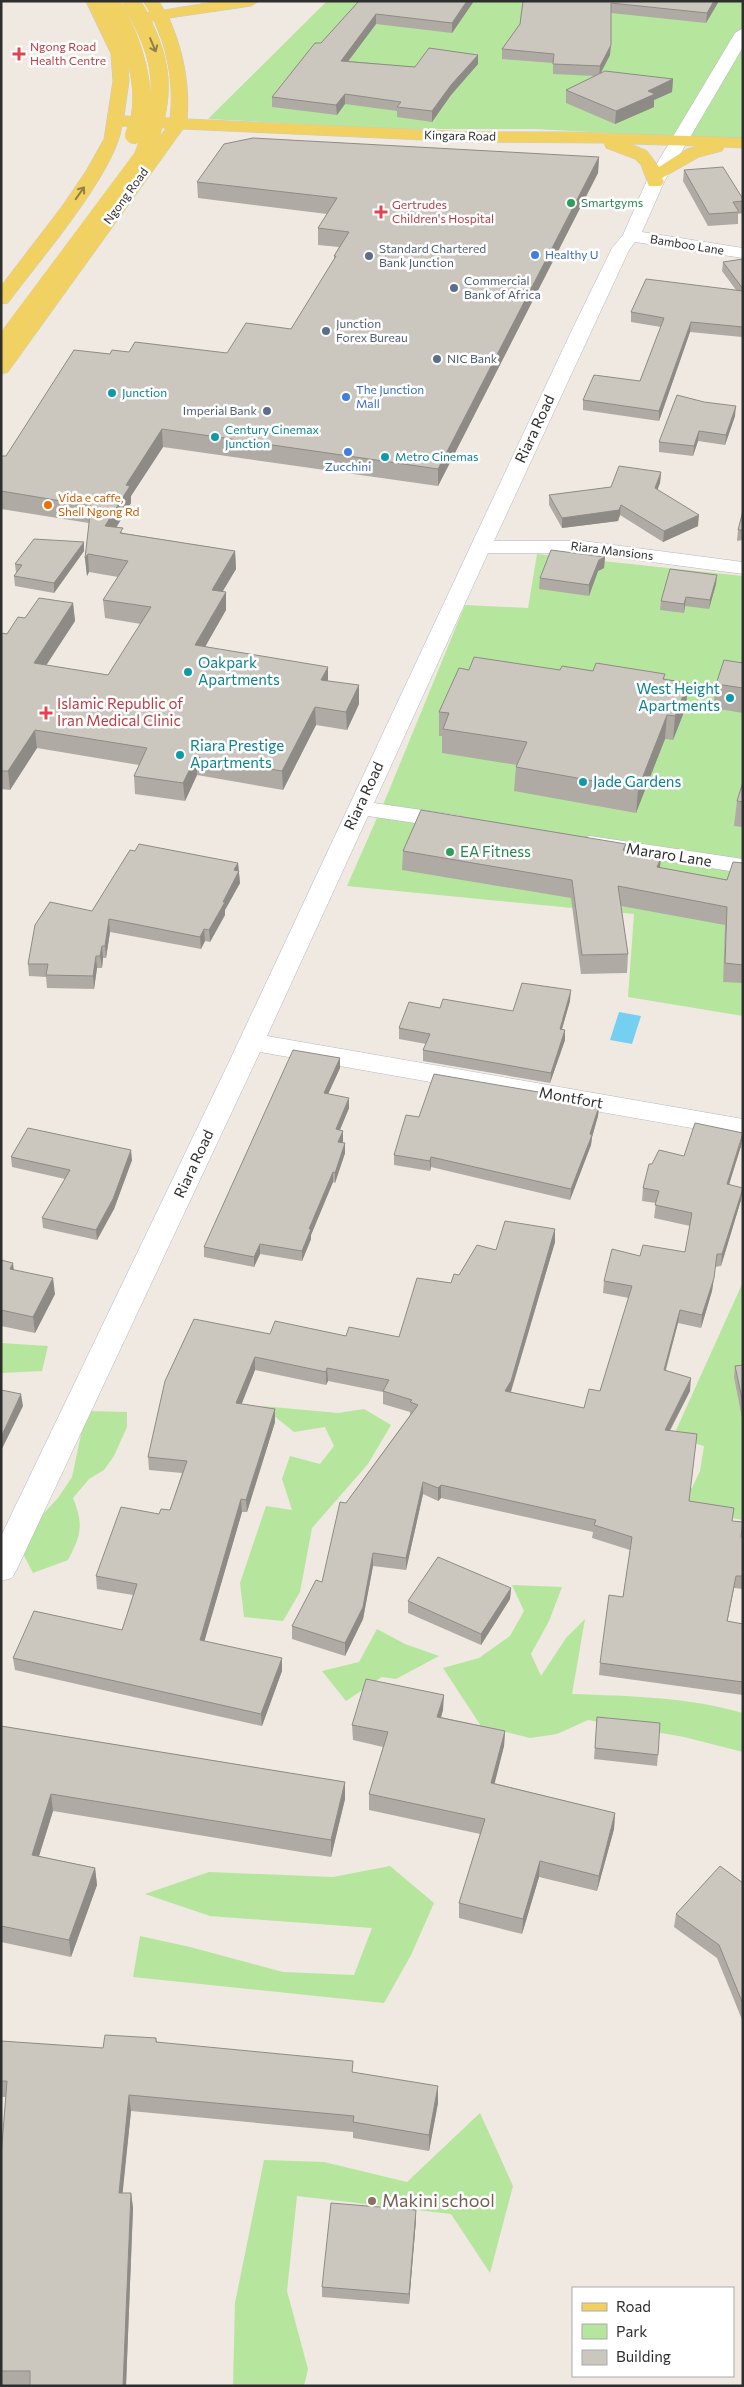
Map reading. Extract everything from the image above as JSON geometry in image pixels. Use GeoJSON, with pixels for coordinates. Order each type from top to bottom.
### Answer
{"type":"FeatureCollection","features":[{"type":"Feature","properties":{"kind":"main road","name":"Ngong Road"},"geometry":{"type":"LineString","coordinates":[[1,346],[142,158],[153,135],[161,90],[160,71],[156,49],[131,1]]}},
{"type":"Feature","properties":{"kind":"main road"},"geometry":{"type":"LineString","coordinates":[[154,7],[181,1]]}},
{"type":"Feature","properties":{"kind":"main road"},"geometry":{"type":"LineString","coordinates":[[1,299],[95,171],[112,139],[121,81],[119,54],[108,11],[251,1]]}},
{"type":"Feature","properties":{"kind":"main road"},"geometry":{"type":"LineString","coordinates":[[154,7],[173,52],[178,84],[178,124]]}},
{"type":"Feature","properties":{"kind":"main road","name":"Ngong Road"},"geometry":{"type":"LineString","coordinates":[[1,318],[125,153],[136,132],[140,107],[141,76],[133,44],[108,11]]}},
{"type":"Feature","properties":{"kind":"main road","name":"Kingara Road"},"geometry":{"type":"LineString","coordinates":[[116,121],[469,137],[573,137],[743,143]]}},
{"type":"Feature","properties":{"kind":"main road","name":"Ngong Road"},"geometry":{"type":"LineString","coordinates":[[1,368],[178,124]]}},
{"type":"Feature","properties":{"kind":"main road"},"geometry":{"type":"LineString","coordinates":[[573,137],[637,151],[646,158],[658,178],[693,153],[743,143]]}},
{"type":"Feature","properties":{"kind":"street","name":"Riara Road"},"geometry":{"type":"LineString","coordinates":[[1,1569],[251,1042],[583,326],[621,248],[631,236],[658,178],[743,33]]}},
{"type":"Feature","properties":{"kind":"street","name":"Bamboo Lane"},"geometry":{"type":"LineString","coordinates":[[631,236],[743,253]]}},
{"type":"Feature","properties":{"kind":"street","name":"Riara Mansions"},"geometry":{"type":"LineString","coordinates":[[480,547],[583,547],[743,568]]}},
{"type":"Feature","properties":{"kind":"street"},"geometry":{"type":"LineString","coordinates":[[358,808],[479,826]]}},
{"type":"Feature","properties":{"kind":"street","name":"Mararo Lane"},"geometry":{"type":"LineString","coordinates":[[565,839],[743,866]]}},
{"type":"Feature","properties":{"kind":"street","name":"Montfort"},"geometry":{"type":"LineString","coordinates":[[251,1042],[743,1128]]}},
{"type":"Feature","properties":{"kind":"green space"},"geometry":{"type":"Polygon","coordinates":[[[327,1],[743,1],[743,140],[534,129],[394,129],[208,119],[327,1]]]}},
{"type":"Feature","properties":{"kind":"green space"},"geometry":{"type":"Polygon","coordinates":[[[537,554],[743,576],[743,1016],[628,997],[634,914],[347,886],[388,793],[465,605],[528,608],[537,554]]]}},
{"type":"Feature","properties":{"kind":"green space"},"geometry":{"type":"Polygon","coordinates":[[[743,1282],[743,1520],[647,1503],[656,1482],[692,1488],[700,1471],[704,1446],[673,1437],[743,1282]]]}},
{"type":"Feature","properties":{"kind":"green space"},"geometry":{"type":"Polygon","coordinates":[[[1,1343],[48,1346],[42,1371],[1,1373],[1,1343]]]}},
{"type":"Feature","properties":{"kind":"green space"},"geometry":{"type":"Polygon","coordinates":[[[262,1406],[338,1413],[364,1409],[391,1425],[368,1464],[312,1528],[300,1592],[283,1621],[244,1617],[240,1583],[266,1506],[292,1510],[282,1479],[290,1456],[320,1464],[334,1446],[325,1427],[294,1432],[262,1406]]]}},
{"type":"Feature","properties":{"kind":"green space"},"geometry":{"type":"Polygon","coordinates":[[[86,1411],[127,1412],[127,1427],[114,1456],[104,1470],[89,1479],[73,1498],[79,1516],[80,1530],[68,1560],[33,1573],[21,1550],[44,1513],[58,1498],[72,1477],[86,1411]]]}},
{"type":"Feature","properties":{"kind":"green space"},"geometry":{"type":"Polygon","coordinates":[[[512,1585],[562,1587],[549,1621],[531,1654],[541,1676],[566,1638],[585,1619],[572,1694],[680,1700],[743,1713],[743,1752],[684,1737],[588,1720],[557,1734],[530,1738],[481,1726],[443,1668],[479,1658],[510,1636],[524,1611],[512,1585]]]}},
{"type":"Feature","properties":{"kind":"green space"},"geometry":{"type":"Polygon","coordinates":[[[377,1629],[405,1644],[439,1656],[396,1679],[382,1677],[346,1701],[322,1671],[359,1662],[377,1629]]]}},
{"type":"Feature","properties":{"kind":"green space"},"geometry":{"type":"Polygon","coordinates":[[[390,1866],[434,1903],[411,1955],[384,2003],[133,1977],[140,1936],[190,1947],[283,1972],[354,1975],[372,1928],[210,1916],[145,1894],[209,1872],[333,1877],[390,1866]]]}},
{"type":"Feature","properties":{"kind":"green space"},"geometry":{"type":"Polygon","coordinates":[[[480,2113],[513,2186],[490,2273],[451,2214],[297,2196],[287,2291],[308,2369],[304,2386],[233,2386],[235,2303],[264,2160],[324,2162],[407,2182],[480,2113]]]}},
{"type":"Feature","properties":{"kind":"water"},"geometry":{"type":"Polygon","coordinates":[[[619,1012],[641,1016],[632,1044],[610,1040],[619,1012]]]}},
{"type":"Feature","properties":{"kind":"building"},"geometry":{"type":"Polygon","coordinates":[[[359,1],[467,1],[452,23],[376,14],[341,61],[415,67],[429,48],[478,55],[451,85],[432,111],[397,107],[401,102],[345,94],[336,105],[272,97],[315,43],[321,43],[359,1]]]}},
{"type":"Feature","properties":{"kind":"building"},"geometry":{"type":"Polygon","coordinates":[[[523,1],[714,1],[707,13],[611,3],[611,45],[600,66],[553,64],[554,54],[502,49],[520,24],[523,1]]]}},
{"type":"Feature","properties":{"kind":"building"},"geometry":{"type":"Polygon","coordinates":[[[605,71],[673,79],[648,91],[655,94],[616,111],[566,90],[605,71]]]}},
{"type":"Feature","properties":{"kind":"building"},"geometry":{"type":"Polygon","coordinates":[[[253,138],[599,157],[438,469],[162,429],[126,485],[130,486],[105,526],[123,528],[120,533],[235,551],[212,590],[226,592],[195,645],[328,667],[321,680],[359,685],[346,712],[315,707],[282,771],[196,757],[183,783],[134,776],[147,748],[35,730],[8,771],[1,771],[1,633],[7,634],[18,617],[25,618],[39,598],[73,603],[34,663],[108,675],[151,607],[103,600],[128,561],[88,554],[85,558],[91,506],[1,491],[1,456],[6,456],[74,350],[110,354],[112,350],[129,352],[135,342],[227,353],[246,323],[291,329],[349,232],[318,228],[337,198],[197,182],[224,144],[253,138]]]}},
{"type":"Feature","properties":{"kind":"building"},"geometry":{"type":"Polygon","coordinates":[[[723,167],[743,201],[733,202],[739,212],[709,214],[684,170],[723,167]]]}},
{"type":"Feature","properties":{"kind":"building"},"geometry":{"type":"Polygon","coordinates":[[[743,259],[743,289],[723,262],[743,259]]]}},
{"type":"Feature","properties":{"kind":"building"},"geometry":{"type":"Polygon","coordinates":[[[646,279],[743,291],[743,327],[691,322],[659,411],[583,400],[594,375],[640,381],[664,318],[631,312],[646,279]]]}},
{"type":"Feature","properties":{"kind":"building"},"geometry":{"type":"Polygon","coordinates":[[[677,395],[704,402],[736,406],[726,435],[699,431],[694,446],[659,442],[677,395]]]}},
{"type":"Feature","properties":{"kind":"building"},"geometry":{"type":"Polygon","coordinates":[[[619,466],[661,472],[655,488],[699,515],[664,531],[621,505],[619,510],[562,518],[549,495],[611,487],[619,466]]]}},
{"type":"Feature","properties":{"kind":"building"},"geometry":{"type":"Polygon","coordinates":[[[743,511],[743,530],[738,530],[743,511]]]}},
{"type":"Feature","properties":{"kind":"building"},"geometry":{"type":"Polygon","coordinates":[[[34,539],[84,542],[54,583],[14,576],[22,565],[15,564],[34,539]]]}},
{"type":"Feature","properties":{"kind":"building"},"geometry":{"type":"Polygon","coordinates":[[[551,550],[605,557],[599,560],[589,585],[540,578],[551,550]]]}},
{"type":"Feature","properties":{"kind":"building"},"geometry":{"type":"Polygon","coordinates":[[[670,569],[717,575],[710,600],[686,597],[684,604],[661,601],[670,569]]]}},
{"type":"Feature","properties":{"kind":"building"},"geometry":{"type":"Polygon","coordinates":[[[474,657],[560,670],[562,666],[593,671],[596,663],[665,674],[663,679],[688,683],[675,716],[667,715],[638,789],[516,767],[527,742],[443,729],[449,713],[439,712],[459,668],[469,670],[474,657]]]}},
{"type":"Feature","properties":{"kind":"building"},"geometry":{"type":"Polygon","coordinates":[[[724,660],[743,663],[743,688],[716,684],[724,660]]]}},
{"type":"Feature","properties":{"kind":"building"},"geometry":{"type":"Polygon","coordinates":[[[743,782],[743,802],[737,801],[743,782]]]}},
{"type":"Feature","properties":{"kind":"building"},"geometry":{"type":"Polygon","coordinates":[[[421,810],[626,844],[623,850],[661,858],[657,867],[727,880],[733,862],[743,863],[743,965],[725,963],[727,907],[618,886],[628,954],[582,955],[572,880],[403,851],[421,810]]]}},
{"type":"Feature","properties":{"kind":"building"},"geometry":{"type":"Polygon","coordinates":[[[139,844],[238,863],[234,870],[239,871],[223,902],[225,902],[209,930],[204,929],[200,937],[109,919],[105,946],[102,946],[100,956],[96,956],[93,976],[46,975],[48,964],[28,964],[35,925],[50,902],[92,911],[130,850],[135,851],[139,844]]]}},
{"type":"Feature","properties":{"kind":"building"},"geometry":{"type":"Polygon","coordinates":[[[522,983],[571,990],[560,1029],[565,1030],[551,1073],[423,1050],[430,1034],[399,1028],[409,1002],[440,1008],[443,999],[513,1011],[522,983]]]}},
{"type":"Feature","properties":{"kind":"building"},"geometry":{"type":"Polygon","coordinates":[[[293,1050],[340,1058],[324,1093],[349,1098],[336,1129],[343,1131],[338,1142],[345,1143],[335,1173],[333,1172],[309,1229],[311,1229],[302,1251],[260,1244],[254,1257],[204,1247],[293,1050]]]}},
{"type":"Feature","properties":{"kind":"building"},"geometry":{"type":"Polygon","coordinates":[[[434,1074],[544,1093],[543,1095],[599,1106],[590,1134],[592,1135],[571,1189],[431,1157],[430,1161],[394,1155],[406,1115],[419,1117],[434,1074]]]}},
{"type":"Feature","properties":{"kind":"building"},"geometry":{"type":"Polygon","coordinates":[[[695,1123],[743,1133],[727,1184],[743,1188],[722,1254],[717,1254],[714,1278],[702,1315],[680,1310],[664,1370],[691,1378],[665,1430],[697,1434],[689,1501],[734,1508],[732,1521],[743,1522],[741,1537],[743,1538],[743,1576],[736,1576],[727,1621],[743,1624],[743,1682],[600,1663],[609,1595],[623,1597],[632,1537],[594,1525],[596,1520],[441,1485],[438,1488],[423,1482],[406,1558],[373,1553],[363,1607],[345,1643],[292,1626],[316,1580],[322,1582],[340,1502],[346,1503],[418,1405],[410,1402],[412,1400],[383,1391],[389,1380],[327,1368],[326,1372],[255,1357],[236,1403],[275,1409],[246,1500],[241,1499],[200,1640],[282,1658],[261,1714],[13,1658],[34,1611],[122,1630],[137,1584],[96,1576],[121,1507],[159,1514],[161,1509],[170,1510],[187,1461],[148,1457],[165,1381],[194,1319],[270,1334],[275,1321],[346,1336],[349,1327],[399,1337],[417,1278],[451,1283],[454,1274],[459,1275],[477,1245],[496,1250],[505,1221],[555,1229],[511,1381],[505,1391],[584,1408],[589,1389],[600,1391],[632,1286],[604,1281],[612,1249],[640,1256],[643,1245],[685,1252],[692,1213],[655,1205],[659,1191],[643,1188],[649,1164],[652,1164],[659,1150],[684,1156],[695,1123]]]}},
{"type":"Feature","properties":{"kind":"building"},"geometry":{"type":"Polygon","coordinates":[[[28,1128],[131,1150],[113,1199],[96,1230],[42,1218],[70,1170],[11,1157],[28,1128]]]}},
{"type":"Feature","properties":{"kind":"building"},"geometry":{"type":"Polygon","coordinates":[[[1,1260],[13,1263],[10,1269],[53,1278],[33,1317],[1,1310],[1,1260]]]}},
{"type":"Feature","properties":{"kind":"building"},"geometry":{"type":"Polygon","coordinates":[[[743,1365],[743,1403],[735,1366],[743,1365]]]}},
{"type":"Feature","properties":{"kind":"building"},"geometry":{"type":"Polygon","coordinates":[[[1,1390],[21,1394],[1,1437],[1,1390]]]}},
{"type":"Feature","properties":{"kind":"building"},"geometry":{"type":"Polygon","coordinates":[[[438,1557],[511,1588],[481,1634],[408,1601],[438,1557]]]}},
{"type":"Feature","properties":{"kind":"building"},"geometry":{"type":"Polygon","coordinates":[[[366,1679],[444,1695],[437,1717],[505,1731],[491,1783],[615,1813],[599,1876],[540,1861],[523,1919],[459,1903],[485,1819],[369,1794],[388,1732],[352,1725],[366,1679]]]}},
{"type":"Feature","properties":{"kind":"building"},"geometry":{"type":"Polygon","coordinates":[[[597,1717],[660,1723],[658,1755],[595,1748],[597,1717]]]}},
{"type":"Feature","properties":{"kind":"building"},"geometry":{"type":"Polygon","coordinates":[[[1,1726],[345,1782],[331,1840],[51,1794],[32,1855],[95,1868],[69,1940],[1,1926],[1,1726]]]}},
{"type":"Feature","properties":{"kind":"building"},"geometry":{"type":"Polygon","coordinates":[[[720,1866],[743,1883],[743,2004],[719,1945],[676,1914],[720,1866]]]}},
{"type":"Feature","properties":{"kind":"building"},"geometry":{"type":"Polygon","coordinates":[[[105,2035],[156,2038],[156,2042],[353,2061],[352,2072],[438,2086],[429,2135],[353,2122],[354,2116],[129,2095],[119,2193],[131,2193],[123,2386],[30,2386],[30,2371],[1,2371],[1,2157],[7,2081],[1,2081],[1,2041],[103,2048],[105,2035]]]}},
{"type":"Feature","properties":{"kind":"building"},"geometry":{"type":"Polygon","coordinates":[[[331,2203],[416,2210],[409,2294],[322,2287],[331,2203]]]}},
{"type":"Feature","properties":{"kind":"place","name":"Ngong Road Health Centre"},"geometry":{"type":"Point","coordinates":[19,54]}},
{"type":"Feature","properties":{"kind":"place","name":"Smartgyms"},"geometry":{"type":"Point","coordinates":[571,203]}},
{"type":"Feature","properties":{"kind":"place","name":"Gertrudes Children's Hospital"},"geometry":{"type":"Point","coordinates":[381,212]}},
{"type":"Feature","properties":{"kind":"place","name":"Healthy U"},"geometry":{"type":"Point","coordinates":[535,255]}},
{"type":"Feature","properties":{"kind":"place","name":"Standard Chartered Bank Junction"},"geometry":{"type":"Point","coordinates":[369,256]}},
{"type":"Feature","properties":{"kind":"place","name":"Commercial Bank of Africa"},"geometry":{"type":"Point","coordinates":[454,288]}},
{"type":"Feature","properties":{"kind":"place","name":"Junction Forex Bureau"},"geometry":{"type":"Point","coordinates":[326,331]}},
{"type":"Feature","properties":{"kind":"place","name":"NIC Bank"},"geometry":{"type":"Point","coordinates":[437,359]}},
{"type":"Feature","properties":{"kind":"place","name":"Junction"},"geometry":{"type":"Point","coordinates":[112,393]}},
{"type":"Feature","properties":{"kind":"place","name":"The Junction Mall"},"geometry":{"type":"Point","coordinates":[346,397]}},
{"type":"Feature","properties":{"kind":"place","name":"Imperial Bank"},"geometry":{"type":"Point","coordinates":[267,411]}},
{"type":"Feature","properties":{"kind":"place","name":"Century Cinemax Junction"},"geometry":{"type":"Point","coordinates":[215,437]}},
{"type":"Feature","properties":{"kind":"place","name":"Zucchini"},"geometry":{"type":"Point","coordinates":[348,452]}},
{"type":"Feature","properties":{"kind":"place","name":"Metro Cinemas"},"geometry":{"type":"Point","coordinates":[385,457]}},
{"type":"Feature","properties":{"kind":"place","name":"Vida e caffe, Shell Ngong Rd"},"geometry":{"type":"Point","coordinates":[48,505]}},
{"type":"Feature","properties":{"kind":"place","name":"Oakpark Apartments"},"geometry":{"type":"Point","coordinates":[188,672]}},
{"type":"Feature","properties":{"kind":"place","name":"West Height Apartments"},"geometry":{"type":"Point","coordinates":[730,698]}},
{"type":"Feature","properties":{"kind":"place","name":"Islamic Republic of Iran Medical Clinic"},"geometry":{"type":"Point","coordinates":[46,713]}},
{"type":"Feature","properties":{"kind":"place","name":"Riara Prestige Apartments"},"geometry":{"type":"Point","coordinates":[180,755]}},
{"type":"Feature","properties":{"kind":"place","name":"Jade Gardens"},"geometry":{"type":"Point","coordinates":[583,782]}},
{"type":"Feature","properties":{"kind":"place","name":"EA Fitness"},"geometry":{"type":"Point","coordinates":[450,852]}},
{"type":"Feature","properties":{"kind":"place","name":"Makini school"},"geometry":{"type":"Point","coordinates":[372,2201]}}]}
